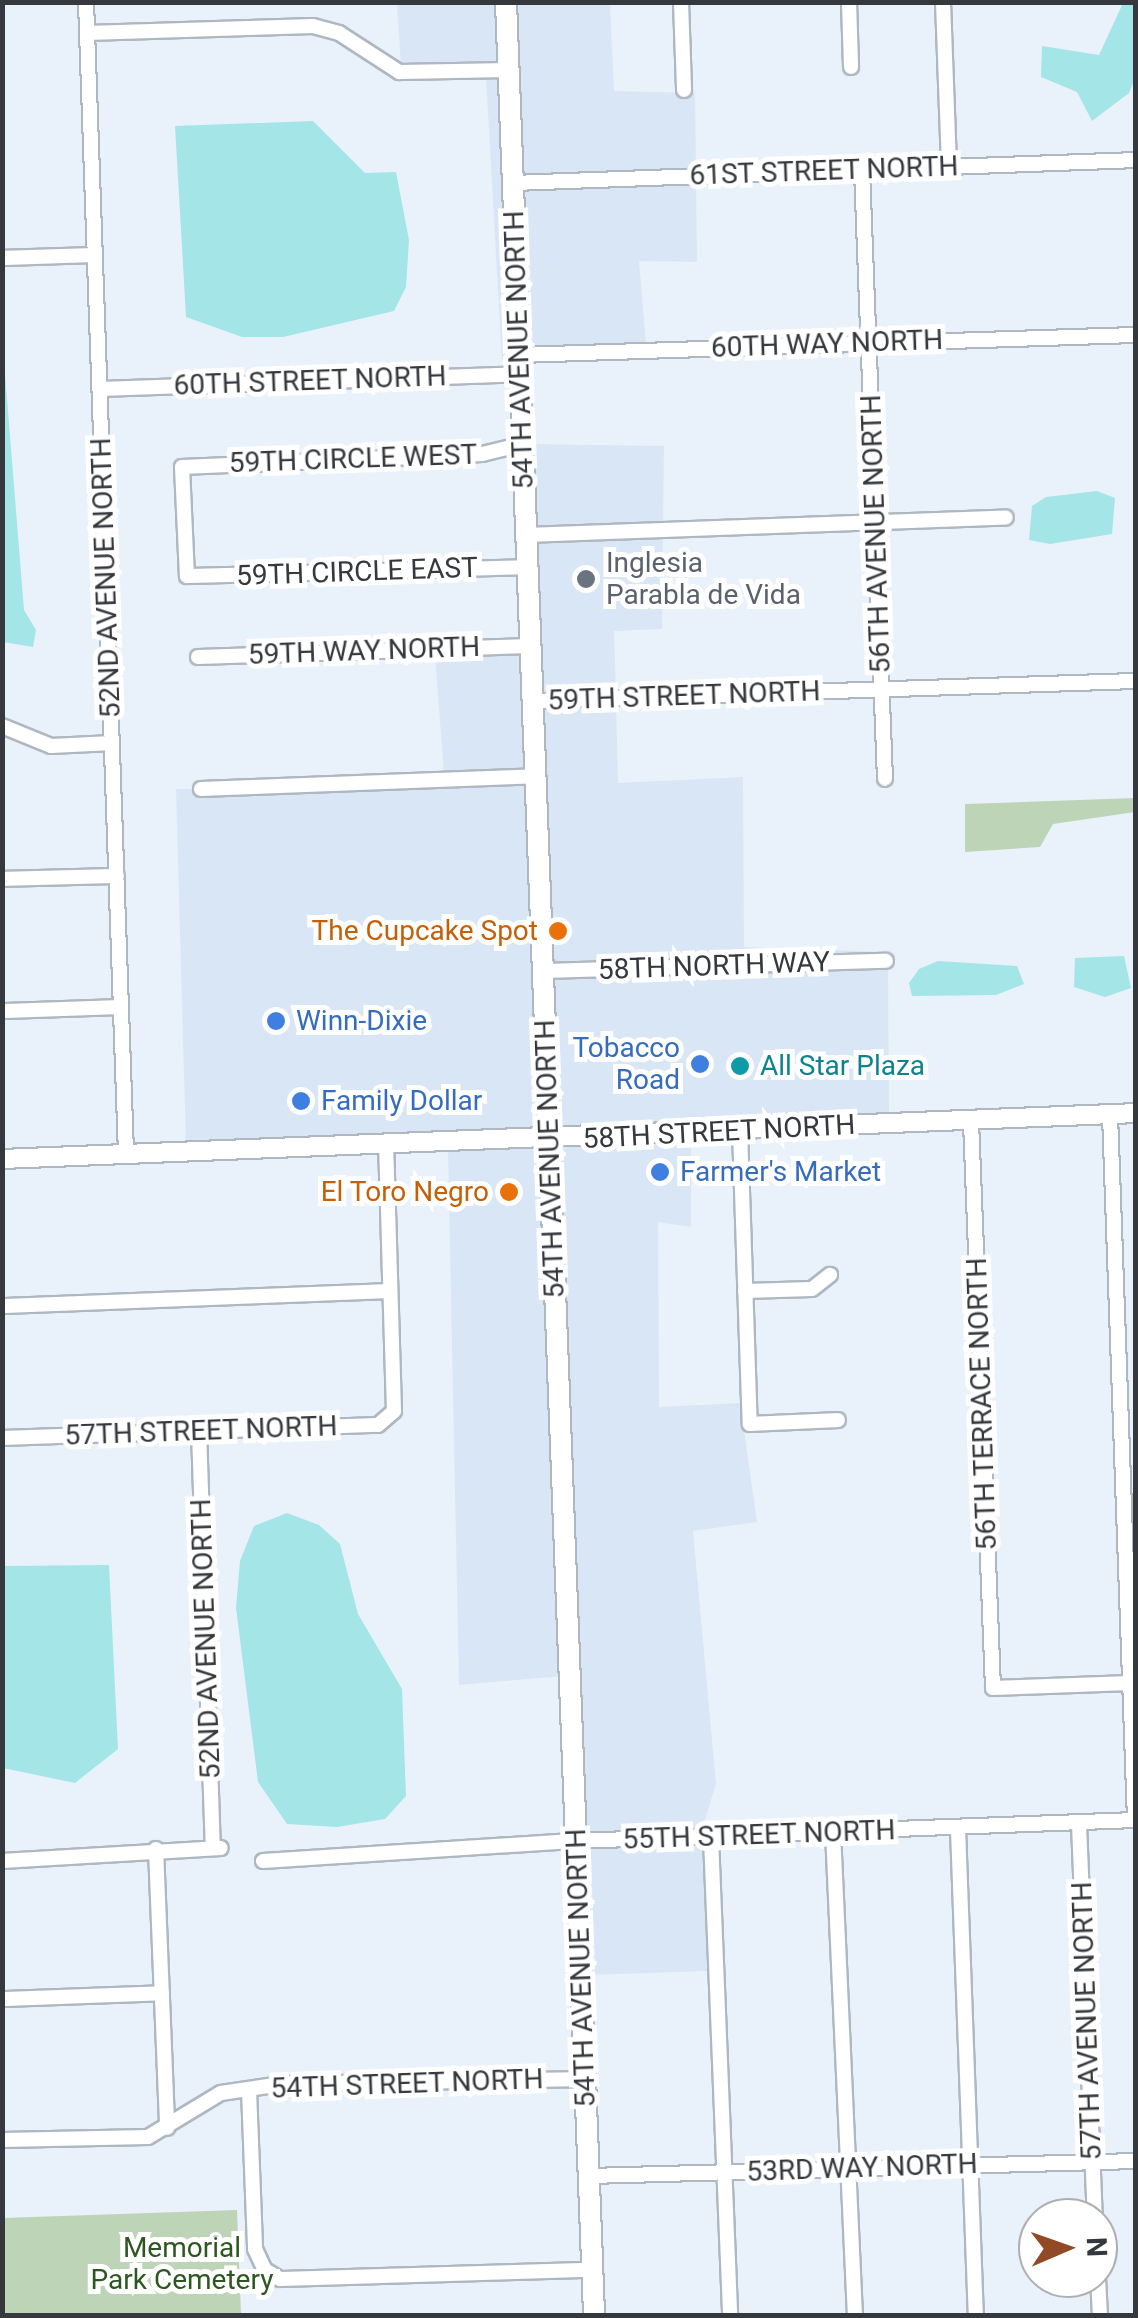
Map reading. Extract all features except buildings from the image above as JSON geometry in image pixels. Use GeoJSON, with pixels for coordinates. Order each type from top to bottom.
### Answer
{"type":"FeatureCollection","features":[{"type":"Feature","properties":{"kind":"main road","name":"54TH AVENUE NORTH"},"geometry":{"type":"LineString","coordinates":[[506,2],[594,2316]]}},
{"type":"Feature","properties":{"kind":"street","name":"52ND AVENUE NORTH"},"geometry":{"type":"LineString","coordinates":[[86,2],[126,1154]]}},
{"type":"Feature","properties":{"kind":"street"},"geometry":{"type":"LineString","coordinates":[[682,2],[684,90]]}},
{"type":"Feature","properties":{"kind":"street"},"geometry":{"type":"LineString","coordinates":[[849,2],[851,68]]}},
{"type":"Feature","properties":{"kind":"street"},"geometry":{"type":"LineString","coordinates":[[943,2],[949,166]]}},
{"type":"Feature","properties":{"kind":"street"},"geometry":{"type":"LineString","coordinates":[[87,33],[313,26],[339,32],[400,72],[509,70]]}},
{"type":"Feature","properties":{"kind":"street","name":"61ST STREET NORTH"},"geometry":{"type":"LineString","coordinates":[[513,182],[1136,160]]}},
{"type":"Feature","properties":{"kind":"street","name":"56TH AVENUE NORTH"},"geometry":{"type":"LineString","coordinates":[[862,170],[885,779]]}},
{"type":"Feature","properties":{"kind":"street"},"geometry":{"type":"LineString","coordinates":[[2,258],[95,255]]}},
{"type":"Feature","properties":{"kind":"street","name":"60TH WAY NORTH"},"geometry":{"type":"LineString","coordinates":[[520,364],[868,341],[1136,336]]}},
{"type":"Feature","properties":{"kind":"street","name":"60TH STREET NORTH"},"geometry":{"type":"LineString","coordinates":[[100,389],[520,364]]}},
{"type":"Feature","properties":{"kind":"street","name":"59TH CIRCLE WEST"},"geometry":{"type":"LineString","coordinates":[[187,576],[182,466],[482,454],[523,444]]}},
{"type":"Feature","properties":{"kind":"street"},"geometry":{"type":"LineString","coordinates":[[526,535],[1006,517]]}},
{"type":"Feature","properties":{"kind":"street","name":"59TH CIRCLE EAST"},"geometry":{"type":"LineString","coordinates":[[187,576],[527,567]]}},
{"type":"Feature","properties":{"kind":"street","name":"59TH WAY NORTH"},"geometry":{"type":"LineString","coordinates":[[198,657],[530,646]]}},
{"type":"Feature","properties":{"kind":"street","name":"59TH STREET NORTH"},"geometry":{"type":"LineString","coordinates":[[532,701],[1136,681]]}},
{"type":"Feature","properties":{"kind":"street"},"geometry":{"type":"LineString","coordinates":[[2,726],[28,740],[112,743]]}},
{"type":"Feature","properties":{"kind":"street"},"geometry":{"type":"LineString","coordinates":[[201,789],[535,776]]}},
{"type":"Feature","properties":{"kind":"street"},"geometry":{"type":"LineString","coordinates":[[2,878],[116,876]]}},
{"type":"Feature","properties":{"kind":"street","name":"58TH NORTH WAY"},"geometry":{"type":"LineString","coordinates":[[542,971],[886,961]]}},
{"type":"Feature","properties":{"kind":"street"},"geometry":{"type":"LineString","coordinates":[[2,1011],[121,1007]]}},
{"type":"Feature","properties":{"kind":"street","name":"58TH STREET NORTH"},"geometry":{"type":"LineString","coordinates":[[2,1159],[549,1140],[1136,1113]]}},
{"type":"Feature","properties":{"kind":"street"},"geometry":{"type":"LineString","coordinates":[[1110,1114],[1135,1820]]}},
{"type":"Feature","properties":{"kind":"street","name":"56TH TERRACE NORTH"},"geometry":{"type":"LineString","coordinates":[[971,1120],[993,1688],[1130,1683]]}},
{"type":"Feature","properties":{"kind":"street"},"geometry":{"type":"LineString","coordinates":[[740,1130],[750,1424],[838,1420]]}},
{"type":"Feature","properties":{"kind":"street"},"geometry":{"type":"LineString","coordinates":[[2,1306],[390,1291],[386,1146]]}},
{"type":"Feature","properties":{"kind":"street"},"geometry":{"type":"LineString","coordinates":[[746,1291],[812,1289],[830,1275]]}},
{"type":"Feature","properties":{"kind":"street","name":"57TH STREET NORTH"},"geometry":{"type":"LineString","coordinates":[[2,1438],[378,1425],[394,1411],[390,1291]]}},
{"type":"Feature","properties":{"kind":"street","name":"52ND AVENUE NORTH"},"geometry":{"type":"LineString","coordinates":[[156,1850],[217,1847],[198,1431]]}},
{"type":"Feature","properties":{"kind":"street","name":"55TH STREET NORTH"},"geometry":{"type":"LineString","coordinates":[[263,1861],[576,1841],[1135,1820]]}},
{"type":"Feature","properties":{"kind":"street","name":"57TH AVENUE NORTH"},"geometry":{"type":"LineString","coordinates":[[1079,1824],[1094,2198]]}},
{"type":"Feature","properties":{"kind":"street"},"geometry":{"type":"LineString","coordinates":[[958,1829],[976,2316]]}},
{"type":"Feature","properties":{"kind":"street"},"geometry":{"type":"LineString","coordinates":[[833,1832],[855,2316]]}},
{"type":"Feature","properties":{"kind":"street"},"geometry":{"type":"LineString","coordinates":[[711,1838],[730,2316]]}},
{"type":"Feature","properties":{"kind":"street"},"geometry":{"type":"LineString","coordinates":[[2,1861],[156,1850],[167,2128]]}},
{"type":"Feature","properties":{"kind":"street"},"geometry":{"type":"LineString","coordinates":[[2,1998],[162,1993]]}},
{"type":"Feature","properties":{"kind":"street","name":"54TH STREET NORTH"},"geometry":{"type":"LineString","coordinates":[[2,2140],[148,2137],[220,2094],[281,2084],[585,2078]]}},
{"type":"Feature","properties":{"kind":"street"},"geometry":{"type":"LineString","coordinates":[[249,2090],[255,2249],[265,2270],[280,2279],[592,2270]]}},
{"type":"Feature","properties":{"kind":"street","name":"53RD WAY NORTH"},"geometry":{"type":"LineString","coordinates":[[589,2176],[1136,2161]]}},
{"type":"Feature","properties":{"kind":"shaded area"},"geometry":{"type":"Polygon","coordinates":[[[397,3],[499,3],[502,64],[401,66],[397,3]]]}},
{"type":"Feature","properties":{"kind":"shaded area"},"geometry":{"type":"Polygon","coordinates":[[[513,3],[610,3],[614,91],[695,93],[696,170],[519,176],[513,3]]]}},
{"type":"Feature","properties":{"kind":"shaded area"},"geometry":{"type":"Polygon","coordinates":[[[502,76],[513,360],[502,361],[486,77],[502,76]]]}},
{"type":"Feature","properties":{"kind":"shaded area"},"geometry":{"type":"Polygon","coordinates":[[[696,182],[697,262],[639,261],[646,344],[526,348],[520,188],[696,182]]]}},
{"type":"Feature","properties":{"kind":"shaded area"},"geometry":{"type":"Polygon","coordinates":[[[530,444],[664,446],[663,524],[533,529],[530,444]]]}},
{"type":"Feature","properties":{"kind":"shaded area"},"geometry":{"type":"Polygon","coordinates":[[[663,536],[662,629],[614,631],[616,693],[539,695],[533,541],[663,536]]]}},
{"type":"Feature","properties":{"kind":"shaded area"},"geometry":{"type":"Polygon","coordinates":[[[524,652],[528,771],[444,774],[435,655],[524,652]]]}},
{"type":"Feature","properties":{"kind":"shaded area"},"geometry":{"type":"Polygon","coordinates":[[[616,705],[618,783],[743,777],[744,947],[888,952],[888,957],[549,965],[539,707],[616,705]]]}},
{"type":"Feature","properties":{"kind":"shaded area"},"geometry":{"type":"Polygon","coordinates":[[[529,783],[542,1134],[186,1146],[176,789],[195,789],[196,795],[529,783]]]}},
{"type":"Feature","properties":{"kind":"shaded area"},"geometry":{"type":"Polygon","coordinates":[[[888,969],[889,1118],[555,1134],[549,977],[888,969]]]}},
{"type":"Feature","properties":{"kind":"shaded area"},"geometry":{"type":"Polygon","coordinates":[[[733,1136],[691,1140],[691,1227],[658,1222],[659,1407],[740,1403],[757,1522],[693,1531],[716,1784],[701,1832],[582,1835],[556,1146],[733,1136]]]}},
{"type":"Feature","properties":{"kind":"shaded area"},"geometry":{"type":"Polygon","coordinates":[[[542,1146],[563,1676],[459,1685],[448,1149],[542,1146]]]}},
{"type":"Feature","properties":{"kind":"shaded area"},"geometry":{"type":"Polygon","coordinates":[[[703,1844],[707,1971],[588,1975],[583,1847],[703,1844]]]}},
{"type":"Feature","properties":{"kind":"green space"},"geometry":{"type":"Polygon","coordinates":[[[1135,798],[1135,812],[1053,824],[1040,847],[965,852],[965,804],[1135,798]]]}},
{"type":"Feature","properties":{"kind":"green space","name":"Memorial Park Cemetery"},"geometry":{"type":"Polygon","coordinates":[[[237,2210],[241,2315],[3,2315],[3,2218],[237,2210]]]}},
{"type":"Feature","properties":{"kind":"water"},"geometry":{"type":"Polygon","coordinates":[[[1123,3],[1135,3],[1135,79],[1129,93],[1092,121],[1077,92],[1041,77],[1042,46],[1099,55],[1123,3]]]}},
{"type":"Feature","properties":{"kind":"water"},"geometry":{"type":"Polygon","coordinates":[[[313,121],[365,173],[396,172],[409,240],[406,287],[394,311],[283,337],[242,337],[186,317],[175,126],[313,121]]]}},
{"type":"Feature","properties":{"kind":"water"},"geometry":{"type":"Polygon","coordinates":[[[3,349],[24,610],[36,630],[33,647],[3,642],[3,349]]]}},
{"type":"Feature","properties":{"kind":"water"},"geometry":{"type":"Polygon","coordinates":[[[1097,491],[1115,498],[1112,534],[1050,544],[1029,540],[1032,506],[1046,497],[1097,491]]]}},
{"type":"Feature","properties":{"kind":"water"},"geometry":{"type":"Polygon","coordinates":[[[1124,956],[1131,988],[1105,997],[1074,987],[1075,958],[1124,956]]]}},
{"type":"Feature","properties":{"kind":"water"},"geometry":{"type":"Polygon","coordinates":[[[938,961],[1017,966],[1024,984],[996,995],[912,996],[909,983],[919,969],[938,961]]]}},
{"type":"Feature","properties":{"kind":"water"},"geometry":{"type":"Polygon","coordinates":[[[287,1513],[319,1525],[340,1544],[358,1614],[402,1689],[406,1796],[385,1819],[337,1827],[287,1824],[258,1782],[236,1608],[240,1561],[254,1526],[287,1513]]]}},
{"type":"Feature","properties":{"kind":"water"},"geometry":{"type":"Polygon","coordinates":[[[109,1565],[118,1749],[75,1783],[3,1768],[3,1566],[109,1565]]]}},
{"type":"Feature","properties":{"kind":"place","name":"Inglesia Parabla de Vida"},"geometry":{"type":"Point","coordinates":[586,579]}},
{"type":"Feature","properties":{"kind":"place","name":"The Cupcake Spot"},"geometry":{"type":"Point","coordinates":[558,931]}},
{"type":"Feature","properties":{"kind":"place","name":"Winn-Dixie"},"geometry":{"type":"Point","coordinates":[276,1021]}},
{"type":"Feature","properties":{"kind":"place","name":"Tobacco Road"},"geometry":{"type":"Point","coordinates":[700,1064]}},
{"type":"Feature","properties":{"kind":"place","name":"All Star Plaza"},"geometry":{"type":"Point","coordinates":[740,1066]}},
{"type":"Feature","properties":{"kind":"place","name":"Family Dollar"},"geometry":{"type":"Point","coordinates":[301,1101]}},
{"type":"Feature","properties":{"kind":"place","name":"Farmer's Market"},"geometry":{"type":"Point","coordinates":[660,1172]}},
{"type":"Feature","properties":{"kind":"place","name":"El Toro Negro"},"geometry":{"type":"Point","coordinates":[509,1192]}}]}
